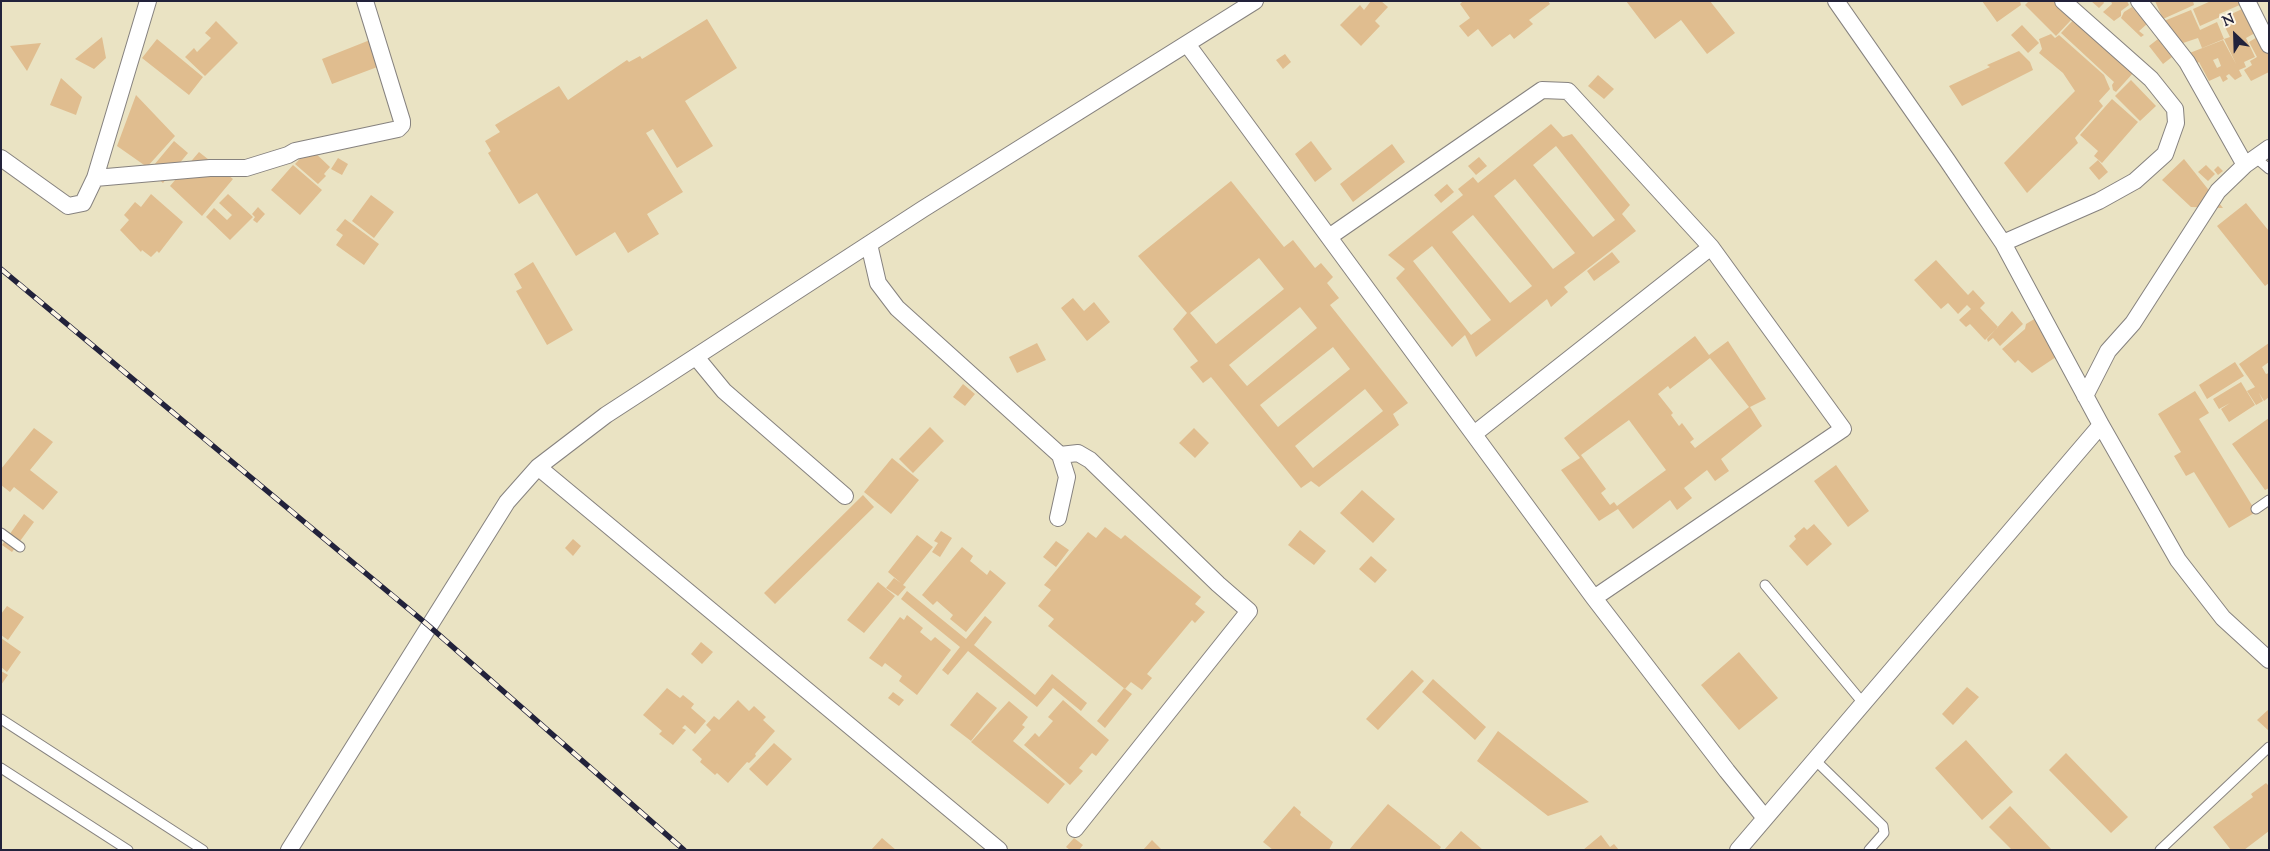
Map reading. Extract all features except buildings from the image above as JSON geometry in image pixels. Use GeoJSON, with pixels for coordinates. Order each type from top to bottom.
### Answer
{"type":"FeatureCollection","features":[{"type":"Feature","properties":{"kind":"street"},"geometry":{"type":"LineString","coordinates":[[1,158],[68,206],[83,203],[95,178],[148,1]]}},
{"type":"Feature","properties":{"kind":"street"},"geometry":{"type":"LineString","coordinates":[[95,178],[210,168],[246,168],[295,151],[398,129],[402,125],[402,121],[364,1]]}},
{"type":"Feature","properties":{"kind":"street"},"geometry":{"type":"LineString","coordinates":[[288,850],[507,502],[538,467],[606,416],[869,244],[1255,1]]}},
{"type":"Feature","properties":{"kind":"street"},"geometry":{"type":"LineString","coordinates":[[1836,1],[1947,160],[2002,243],[2101,425],[2178,560],[2223,618],[2269,660]]}},
{"type":"Feature","properties":{"kind":"street"},"geometry":{"type":"LineString","coordinates":[[2002,243],[2100,201],[2135,181],[2165,154],[2176,123],[2174,110],[2151,79],[2063,1]]}},
{"type":"Feature","properties":{"kind":"street"},"geometry":{"type":"LineString","coordinates":[[2085,396],[2108,351],[2133,322],[2218,191],[2257,157],[2139,1]]}},
{"type":"Feature","properties":{"kind":"street"},"geometry":{"type":"LineString","coordinates":[[2247,1],[2269,45]]}},
{"type":"Feature","properties":{"kind":"street"},"geometry":{"type":"LineString","coordinates":[[1187,44],[1594,598],[1727,771],[1766,818]]}},
{"type":"Feature","properties":{"kind":"street"},"geometry":{"type":"LineString","coordinates":[[1330,237],[1542,90],[1568,91],[1711,247],[1843,430],[1594,598]]}},
{"type":"Feature","properties":{"kind":"street"},"geometry":{"type":"LineString","coordinates":[[869,244],[878,283],[897,308],[1060,455],[1067,476],[1058,518]]}},
{"type":"Feature","properties":{"kind":"street"},"geometry":{"type":"LineString","coordinates":[[1474,434],[1711,247]]}},
{"type":"Feature","properties":{"kind":"street"},"geometry":{"type":"LineString","coordinates":[[696,357],[724,391],[845,496]]}},
{"type":"Feature","properties":{"kind":"street"},"geometry":{"type":"LineString","coordinates":[[1738,850],[2101,425]]}},
{"type":"Feature","properties":{"kind":"street"},"geometry":{"type":"LineString","coordinates":[[1060,455],[1078,453],[1090,460],[1218,584],[1249,611],[1075,828]]}},
{"type":"Feature","properties":{"kind":"street"},"geometry":{"type":"LineString","coordinates":[[538,467],[999,850]]}},
{"type":"Feature","properties":{"kind":"lane"},"geometry":{"type":"LineString","coordinates":[[2257,157],[2269,169]]}},
{"type":"Feature","properties":{"kind":"lane"},"geometry":{"type":"LineString","coordinates":[[2256,509],[2269,500]]}},
{"type":"Feature","properties":{"kind":"lane"},"geometry":{"type":"LineString","coordinates":[[1,533],[20,547]]}},
{"type":"Feature","properties":{"kind":"lane"},"geometry":{"type":"LineString","coordinates":[[1765,585],[1863,703]]}},
{"type":"Feature","properties":{"kind":"lane"},"geometry":{"type":"LineString","coordinates":[[1,720],[203,850]]}},
{"type":"Feature","properties":{"kind":"lane"},"geometry":{"type":"LineString","coordinates":[[2160,850],[2269,747]]}},
{"type":"Feature","properties":{"kind":"lane"},"geometry":{"type":"LineString","coordinates":[[1815,760],[1883,826],[1884,833],[1869,850]]}},
{"type":"Feature","properties":{"kind":"lane"},"geometry":{"type":"LineString","coordinates":[[1,768],[128,850]]}},
{"type":"Feature","properties":{"kind":"railway"},"geometry":{"type":"LineString","coordinates":[[1,269],[429,626],[684,850]]}}]}
